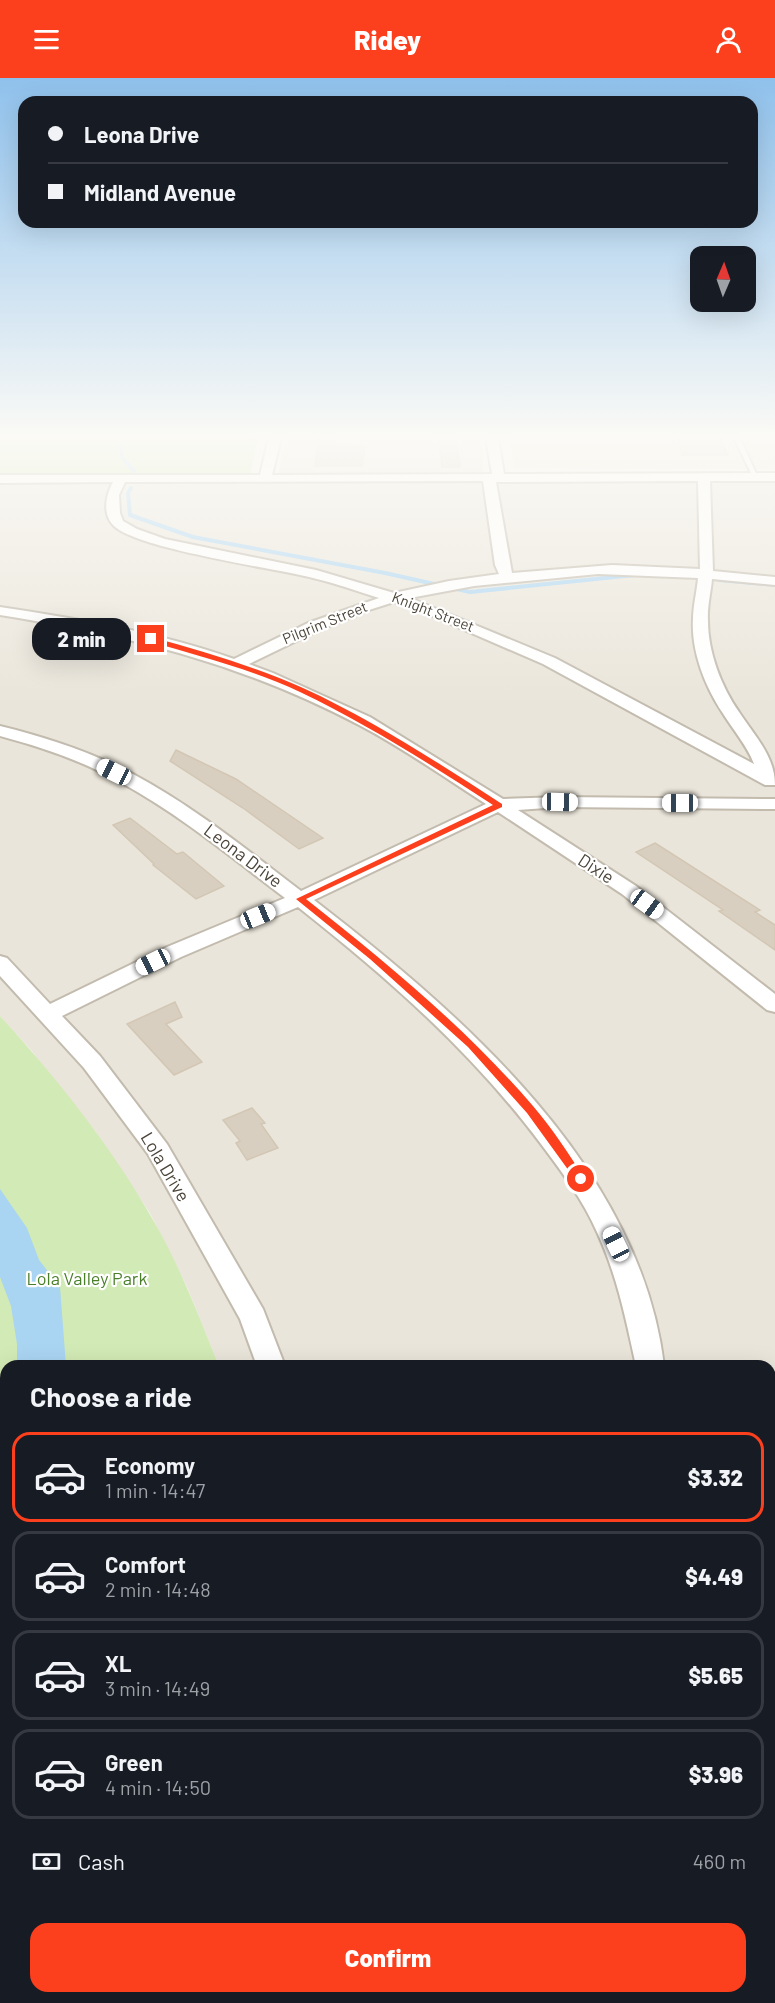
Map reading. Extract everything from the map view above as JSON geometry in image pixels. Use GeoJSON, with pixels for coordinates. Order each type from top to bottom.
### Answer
{"type":"FeatureCollection","features":[{"type":"Feature","properties":{"kind":"street","name":"Knight Street"},"geometry":{"type":"LineString","coordinates":[[126,528],[162,542],[316,574],[397,598],[480,630],[549,661],[713,747],[771,781]]}},
{"type":"Feature","properties":{"kind":"street"},"geometry":{"type":"LineString","coordinates":[[499,528],[502,565],[507,578]]}},
{"type":"Feature","properties":{"kind":"street"},"geometry":{"type":"LineString","coordinates":[[705,528],[706,574],[700,620],[703,650],[712,676],[729,710],[758,752],[771,781]]}},
{"type":"Feature","properties":{"kind":"street","name":"Pilgrim Street"},"geometry":{"type":"LineString","coordinates":[[237,664],[309,628],[374,604],[448,585],[605,569],[706,574],[775,581]]}},
{"type":"Feature","properties":{"kind":"street","name":"Dixie"},"geometry":{"type":"LineString","coordinates":[[0,611],[84,624],[135,635],[237,664],[301,690],[364,721],[406,745],[629,890],[775,1005]]}},
{"type":"Feature","properties":{"kind":"street","name":"Leona Drive"},"geometry":{"type":"LineString","coordinates":[[0,730],[78,756],[142,787],[195,820],[374,957],[471,1045],[531,1110],[581,1179],[600,1211],[616,1244],[642,1322],[649,1360]]}},
{"type":"Feature","properties":{"kind":"street"},"geometry":{"type":"LineString","coordinates":[[48,1013],[174,952],[300,899],[499,805],[560,802],[775,804]]}},
{"type":"Feature","properties":{"kind":"street","name":"Lola Drive"},"geometry":{"type":"LineString","coordinates":[[0,963],[92,1062],[158,1150],[169,1173],[253,1317],[269,1360]]}},
{"type":"Feature","properties":{"kind":"shaded area"},"geometry":{"type":"Polygon","coordinates":[[[0,528],[775,528],[775,1360],[217,1360],[188,1289],[150,1213],[96,1132],[31,1050],[0,1016],[0,528]]]}},
{"type":"Feature","properties":{"kind":"green space","name":"Lola Valley Park"},"geometry":{"type":"Polygon","coordinates":[[[0,1016],[80,1110],[133,1187],[178,1269],[217,1360],[0,1360],[0,1016]]]}},
{"type":"Feature","properties":{"kind":"water"},"geometry":{"type":"Polygon","coordinates":[[[0,1189],[27,1228],[39,1260],[60,1287],[66,1360],[17,1360],[11,1306],[0,1277],[0,1189]]]}},
{"type":"Feature","properties":{"kind":"building"},"geometry":{"type":"Polygon","coordinates":[[[176,750],[236,779],[323,838],[299,849],[243,808],[170,761],[176,750]]]}},
{"type":"Feature","properties":{"kind":"building"},"geometry":{"type":"Polygon","coordinates":[[[130,818],[177,854],[183,852],[224,886],[196,899],[153,865],[113,825],[130,818]]]}},
{"type":"Feature","properties":{"kind":"building"},"geometry":{"type":"Polygon","coordinates":[[[655,843],[760,910],[755,912],[775,925],[775,950],[719,911],[723,910],[636,852],[655,843]]]}},
{"type":"Feature","properties":{"kind":"building"},"geometry":{"type":"Polygon","coordinates":[[[175,1002],[182,1017],[166,1024],[202,1062],[174,1075],[127,1024],[175,1002]]]}},
{"type":"Feature","properties":{"kind":"building"},"geometry":{"type":"Polygon","coordinates":[[[252,1108],[265,1123],[261,1124],[278,1148],[247,1160],[236,1143],[240,1141],[223,1120],[252,1108]]]}},
{"type":"Feature","properties":{"kind":"waterway"},"geometry":{"type":"LineString","coordinates":[[167,528],[193,537],[385,573],[470,592],[635,575]]}},
{"type":"Feature","properties":{"kind":"waterway"},"geometry":{"type":"LineString","coordinates":[[719,580],[775,585]]}},
{"type":"Feature","properties":{"kind":"route"},"geometry":{"type":"LineString","coordinates":[[151,639],[237,664],[301,690],[406,745],[499,805],[300,899],[374,957],[471,1045],[531,1110],[581,1179]]}}]}
